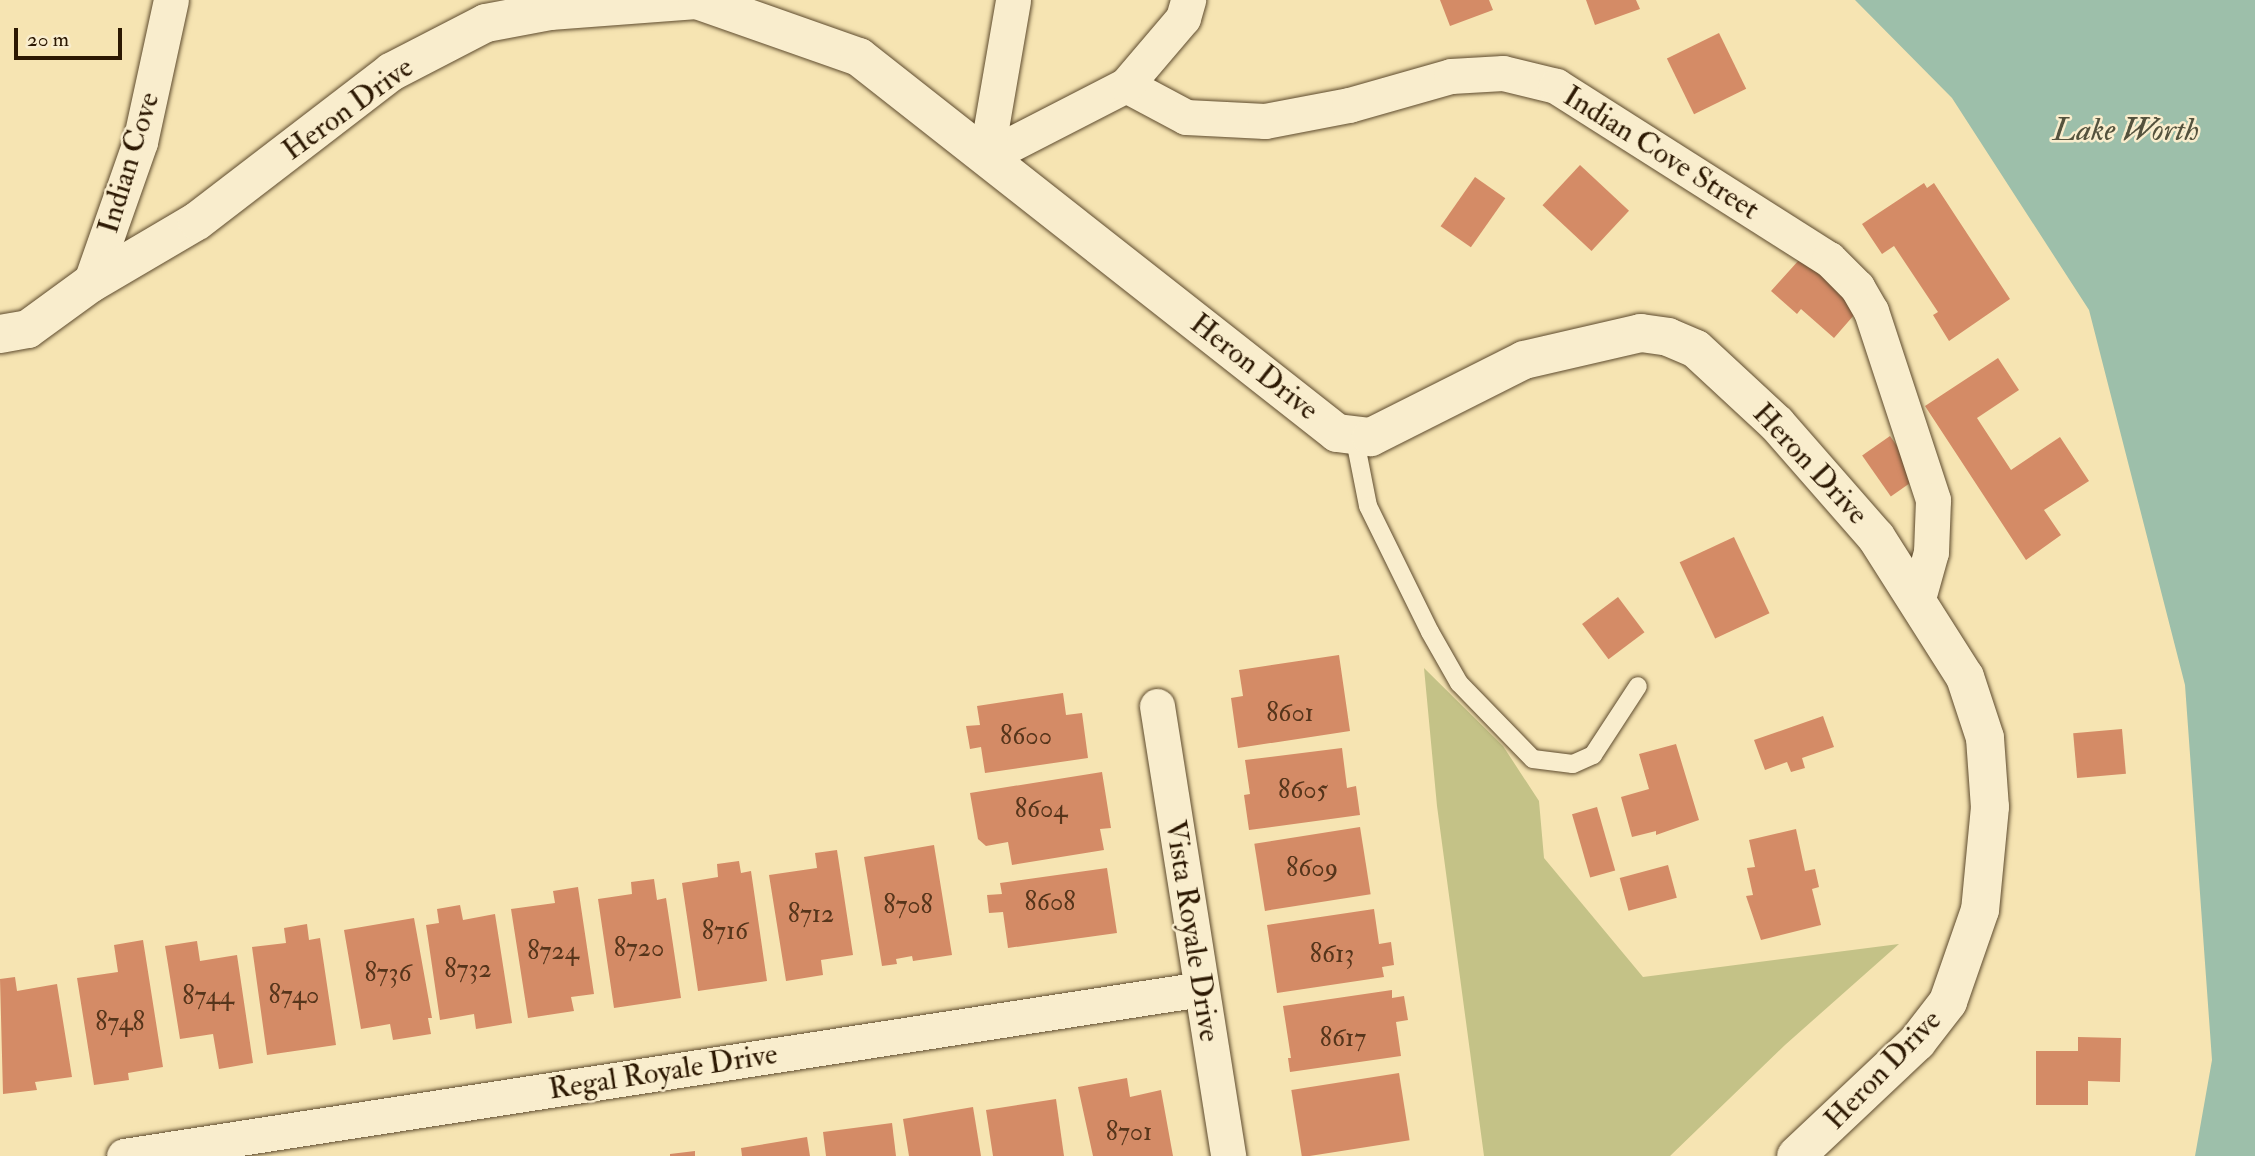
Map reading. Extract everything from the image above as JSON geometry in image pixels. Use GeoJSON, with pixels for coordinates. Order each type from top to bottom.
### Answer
{"type":"FeatureCollection","features":[{"type":"Feature","properties":{"kind":"street","name":"Indian Cove"},"geometry":{"type":"LineString","coordinates":[[90,284],[140,142],[171,0]]}},
{"type":"Feature","properties":{"kind":"street","name":"Heron Drive"},"geometry":{"type":"LineString","coordinates":[[0,334],[28,329],[90,284],[197,221],[391,72],[486,23],[550,11],[697,0],[859,57],[1337,433],[1371,436],[1524,360],[1641,333],[1668,337],[1696,349],[1777,424],[1876,537],[1965,677],[1985,738],[1990,807],[1980,910],[1948,1002],[1917,1042],[1796,1156]]}},
{"type":"Feature","properties":{"kind":"street"},"geometry":{"type":"LineString","coordinates":[[986,157],[1013,0]]}},
{"type":"Feature","properties":{"kind":"street"},"geometry":{"type":"LineString","coordinates":[[986,157],[1126,85],[1183,18],[1188,0]]}},
{"type":"Feature","properties":{"kind":"street","name":"Indian Cove Street"},"geometry":{"type":"LineString","coordinates":[[1126,85],[1186,117],[1265,121],[1349,104],[1451,76],[1503,73],[1556,86],[1829,259],[1857,287],[1871,311],[1933,500],[1931,552],[1917,602]]}},
{"type":"Feature","properties":{"kind":"street","name":"Vista Royale Drive"},"geometry":{"type":"LineString","coordinates":[[1157,706],[1228,1156]]}},
{"type":"Feature","properties":{"kind":"street","name":"Regal Royale Drive"},"geometry":{"type":"LineString","coordinates":[[124,1156],[1201,989]]}},
{"type":"Feature","properties":{"kind":"lane"},"geometry":{"type":"LineString","coordinates":[[1354,435],[1368,506],[1430,632],[1459,683],[1533,759],[1573,764],[1593,755],[1638,686]]}},
{"type":"Feature","properties":{"kind":"shaded area"},"geometry":{"type":"Polygon","coordinates":[[[1424,668],[1503,746],[1539,801],[1544,858],[1643,977],[1899,944],[1785,1045],[1670,1156],[1484,1156],[1437,806],[1424,668]]]}},
{"type":"Feature","properties":{"kind":"water","name":"Lake Worth"},"geometry":{"type":"Polygon","coordinates":[[[1855,0],[2255,0],[2255,1156],[2195,1156],[2212,1060],[2185,685],[2089,310],[1952,98],[1855,0]]]}},
{"type":"Feature","properties":{"kind":"building"},"geometry":{"type":"Polygon","coordinates":[[[1440,0],[1489,0],[1493,10],[1450,26],[1440,0]]]}},
{"type":"Feature","properties":{"kind":"building"},"geometry":{"type":"Polygon","coordinates":[[[1586,0],[1636,0],[1640,9],[1595,25],[1586,0]]]}},
{"type":"Feature","properties":{"kind":"building"},"geometry":{"type":"Polygon","coordinates":[[[1719,33],[1746,89],[1694,114],[1667,58],[1719,33]]]}},
{"type":"Feature","properties":{"kind":"building"},"geometry":{"type":"Polygon","coordinates":[[[1580,165],[1629,211],[1591,251],[1542,205],[1580,165]]]}},
{"type":"Feature","properties":{"kind":"building"},"geometry":{"type":"Polygon","coordinates":[[[1475,177],[1505,198],[1471,247],[1441,226],[1475,177]]]}},
{"type":"Feature","properties":{"kind":"building"},"geometry":{"type":"Polygon","coordinates":[[[1924,183],[1927,188],[1934,183],[2010,299],[1949,341],[1933,315],[1938,312],[1894,246],[1882,254],[1862,224],[1924,183]]]}},
{"type":"Feature","properties":{"kind":"building"},"geometry":{"type":"Polygon","coordinates":[[[1808,250],[1861,307],[1834,338],[1801,309],[1797,314],[1771,291],[1808,250]]]}},
{"type":"Feature","properties":{"kind":"building"},"geometry":{"type":"Polygon","coordinates":[[[1998,358],[2019,390],[1977,418],[2011,470],[2060,437],[2089,481],[2044,510],[2061,535],[2026,560],[1925,406],[1998,358]]]}},
{"type":"Feature","properties":{"kind":"building"},"geometry":{"type":"Polygon","coordinates":[[[1890,436],[1919,477],[1891,496],[1862,456],[1890,436]]]}},
{"type":"Feature","properties":{"kind":"building"},"geometry":{"type":"Polygon","coordinates":[[[1734,537],[1769,613],[1715,638],[1680,562],[1734,537]]]}},
{"type":"Feature","properties":{"kind":"building"},"geometry":{"type":"Polygon","coordinates":[[[1618,597],[1644,632],[1609,659],[1582,624],[1618,597]]]}},
{"type":"Feature","properties":{"kind":"building"},"geometry":{"type":"Polygon","coordinates":[[[1339,655],[1350,731],[1238,748],[1231,698],[1243,696],[1239,670],[1339,655]]]}},
{"type":"Feature","properties":{"kind":"building"},"geometry":{"type":"Polygon","coordinates":[[[1063,693],[1066,715],[1082,713],[1088,758],[985,773],[981,747],[970,749],[966,726],[980,725],[977,706],[1063,693]]]}},
{"type":"Feature","properties":{"kind":"building"},"geometry":{"type":"Polygon","coordinates":[[[1823,716],[1834,747],[1802,758],[1805,768],[1791,772],[1787,762],[1765,770],[1754,740],[1823,716]]]}},
{"type":"Feature","properties":{"kind":"building"},"geometry":{"type":"Polygon","coordinates":[[[2122,729],[2126,774],[2077,778],[2073,733],[2122,729]]]}},
{"type":"Feature","properties":{"kind":"building"},"geometry":{"type":"Polygon","coordinates":[[[1676,744],[1699,820],[1656,835],[1656,831],[1632,837],[1621,797],[1649,789],[1639,754],[1676,744]]]}},
{"type":"Feature","properties":{"kind":"building"},"geometry":{"type":"Polygon","coordinates":[[[1342,748],[1347,788],[1356,786],[1360,815],[1249,830],[1244,795],[1250,794],[1245,760],[1342,748]]]}},
{"type":"Feature","properties":{"kind":"building"},"geometry":{"type":"Polygon","coordinates":[[[1102,772],[1111,828],[1100,829],[1104,850],[1012,865],[1008,842],[986,846],[978,839],[970,793],[1102,772]]]}},
{"type":"Feature","properties":{"kind":"building"},"geometry":{"type":"Polygon","coordinates":[[[1597,807],[1615,870],[1590,878],[1572,814],[1597,807]]]}},
{"type":"Feature","properties":{"kind":"building"},"geometry":{"type":"Polygon","coordinates":[[[1360,827],[1371,894],[1265,911],[1254,844],[1360,827]]]}},
{"type":"Feature","properties":{"kind":"building"},"geometry":{"type":"Polygon","coordinates":[[[1796,829],[1805,871],[1815,869],[1819,887],[1812,889],[1821,925],[1761,940],[1746,896],[1753,895],[1747,868],[1755,867],[1749,840],[1796,829]]]}},
{"type":"Feature","properties":{"kind":"building"},"geometry":{"type":"Polygon","coordinates":[[[934,845],[952,955],[913,961],[912,956],[896,959],[897,964],[882,966],[864,857],[934,845]]]}},
{"type":"Feature","properties":{"kind":"building"},"geometry":{"type":"Polygon","coordinates":[[[837,850],[853,955],[821,960],[823,975],[786,981],[769,875],[817,868],[815,853],[837,850]]]}},
{"type":"Feature","properties":{"kind":"building"},"geometry":{"type":"Polygon","coordinates":[[[739,861],[741,873],[751,871],[767,981],[698,991],[682,883],[718,877],[717,864],[739,861]]]}},
{"type":"Feature","properties":{"kind":"building"},"geometry":{"type":"Polygon","coordinates":[[[1668,865],[1677,898],[1629,911],[1620,878],[1668,865]]]}},
{"type":"Feature","properties":{"kind":"building"},"geometry":{"type":"Polygon","coordinates":[[[1107,868],[1117,933],[1008,948],[1003,912],[989,913],[987,895],[1002,894],[1000,883],[1107,868]]]}},
{"type":"Feature","properties":{"kind":"building"},"geometry":{"type":"Polygon","coordinates":[[[654,879],[657,900],[666,898],[681,998],[614,1008],[598,899],[632,894],[631,882],[654,879]]]}},
{"type":"Feature","properties":{"kind":"building"},"geometry":{"type":"Polygon","coordinates":[[[578,887],[594,994],[571,997],[574,1011],[528,1018],[511,909],[555,903],[553,891],[578,887]]]}},
{"type":"Feature","properties":{"kind":"building"},"geometry":{"type":"Polygon","coordinates":[[[460,905],[463,920],[495,914],[512,1023],[476,1029],[474,1014],[440,1020],[426,925],[439,923],[437,909],[460,905]]]}},
{"type":"Feature","properties":{"kind":"building"},"geometry":{"type":"Polygon","coordinates":[[[1374,909],[1379,944],[1391,942],[1394,965],[1382,967],[1384,977],[1277,993],[1267,925],[1374,909]]]}},
{"type":"Feature","properties":{"kind":"building"},"geometry":{"type":"Polygon","coordinates":[[[414,918],[432,1018],[428,1018],[431,1034],[393,1040],[390,1024],[361,1029],[344,930],[414,918]]]}},
{"type":"Feature","properties":{"kind":"building"},"geometry":{"type":"Polygon","coordinates":[[[307,924],[309,940],[320,938],[336,1045],[267,1055],[252,947],[286,943],[284,928],[307,924]]]}},
{"type":"Feature","properties":{"kind":"building"},"geometry":{"type":"Polygon","coordinates":[[[143,940],[163,1067],[128,1073],[129,1080],[94,1085],[77,978],[118,972],[114,945],[143,940]]]}},
{"type":"Feature","properties":{"kind":"building"},"geometry":{"type":"Polygon","coordinates":[[[197,941],[200,961],[237,955],[253,1063],[219,1069],[213,1034],[180,1039],[165,946],[197,941]]]}},
{"type":"Feature","properties":{"kind":"building"},"geometry":{"type":"Polygon","coordinates":[[[15,977],[17,991],[57,984],[72,1077],[35,1082],[37,1090],[3,1094],[0,979],[15,977]]]}},
{"type":"Feature","properties":{"kind":"building"},"geometry":{"type":"Polygon","coordinates":[[[1392,990],[1392,998],[1404,996],[1408,1020],[1396,1022],[1401,1056],[1290,1072],[1288,1058],[1291,1058],[1283,1006],[1392,990]]]}},
{"type":"Feature","properties":{"kind":"building"},"geometry":{"type":"Polygon","coordinates":[[[2078,1037],[2121,1038],[2120,1082],[2088,1081],[2088,1105],[2036,1105],[2036,1051],[2078,1051],[2078,1037]]]}},
{"type":"Feature","properties":{"kind":"building"},"geometry":{"type":"Polygon","coordinates":[[[1399,1073],[1410,1140],[1302,1156],[1291,1090],[1399,1073]]]}},
{"type":"Feature","properties":{"kind":"building"},"geometry":{"type":"Polygon","coordinates":[[[1127,1078],[1130,1097],[1161,1090],[1173,1156],[1093,1156],[1078,1087],[1127,1078]]]}},
{"type":"Feature","properties":{"kind":"building"},"geometry":{"type":"Polygon","coordinates":[[[1056,1099],[1064,1156],[993,1156],[986,1110],[1056,1099]]]}},
{"type":"Feature","properties":{"kind":"building"},"geometry":{"type":"Polygon","coordinates":[[[973,1107],[981,1156],[909,1156],[903,1119],[973,1107]]]}},
{"type":"Feature","properties":{"kind":"building"},"geometry":{"type":"Polygon","coordinates":[[[892,1123],[896,1156],[826,1156],[823,1132],[892,1123]]]}},
{"type":"Feature","properties":{"kind":"building"},"geometry":{"type":"Polygon","coordinates":[[[807,1137],[810,1156],[742,1156],[741,1148],[807,1137]]]}},
{"type":"Feature","properties":{"kind":"building"},"geometry":{"type":"Polygon","coordinates":[[[695,1151],[695,1156],[670,1156],[670,1154],[695,1151]]]}}]}
